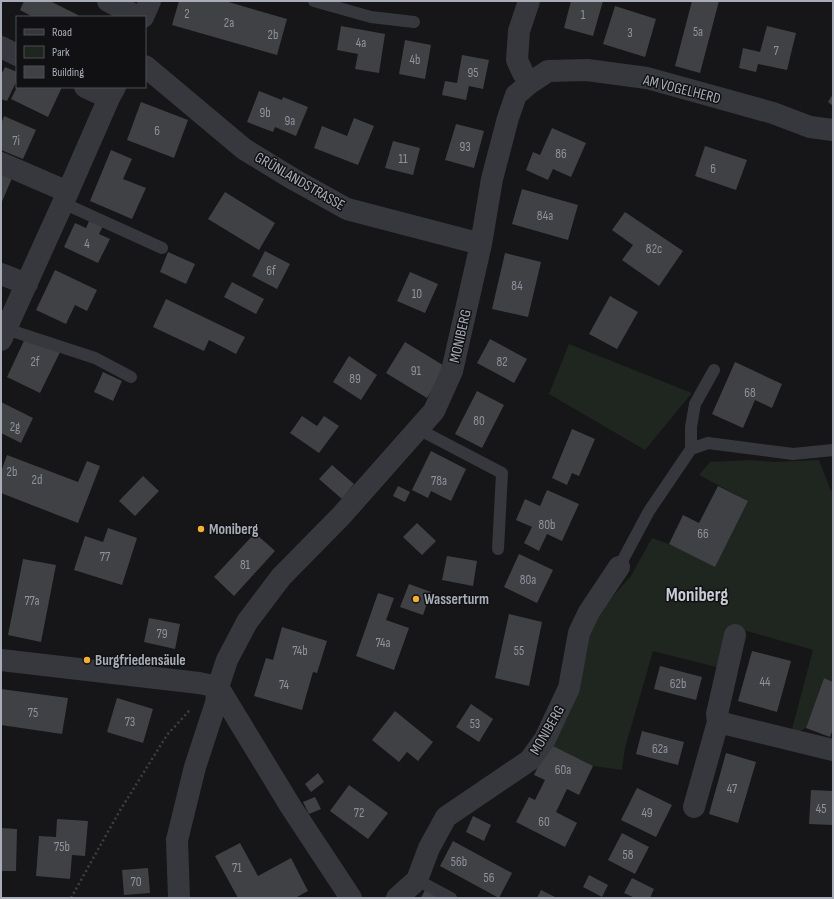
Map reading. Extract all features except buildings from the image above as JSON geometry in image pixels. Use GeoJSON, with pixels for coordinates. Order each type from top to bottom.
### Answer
{"type":"FeatureCollection","features":[{"type":"Feature","properties":{"kind":"street"},"geometry":{"type":"LineString","coordinates":[[108,1],[136,16]]}},
{"type":"Feature","properties":{"kind":"street"},"geometry":{"type":"LineString","coordinates":[[143,16],[150,1]]}},
{"type":"Feature","properties":{"kind":"street"},"geometry":{"type":"LineString","coordinates":[[529,1],[519,31],[517,60],[530,83]]}},
{"type":"Feature","properties":{"kind":"street"},"geometry":{"type":"LineString","coordinates":[[1,48],[16,55]]}},
{"type":"Feature","properties":{"kind":"street","name":"GRÜNLANDSTRASSE"},"geometry":{"type":"LineString","coordinates":[[146,67],[244,149],[347,209],[481,244]]}},
{"type":"Feature","properties":{"kind":"street","name":"AM VOGELHERD"},"geometry":{"type":"LineString","coordinates":[[530,83],[548,71],[587,70],[647,78],[773,113],[810,126],[833,130]]}},
{"type":"Feature","properties":{"kind":"street","name":"MONIBERG"},"geometry":{"type":"LineString","coordinates":[[179,898],[177,840],[195,767],[228,660],[247,622],[281,577],[341,516],[434,411],[452,371],[481,244],[492,179],[508,118],[516,95],[530,83]]}},
{"type":"Feature","properties":{"kind":"street"},"geometry":{"type":"LineString","coordinates":[[4,335],[112,92],[90,88]]}},
{"type":"Feature","properties":{"kind":"street"},"geometry":{"type":"LineString","coordinates":[[1,163],[66,197]]}},
{"type":"Feature","properties":{"kind":"street"},"geometry":{"type":"LineString","coordinates":[[1,274],[26,284]]}},
{"type":"Feature","properties":{"kind":"street","name":"MONIBERG"},"geometry":{"type":"LineString","coordinates":[[397,898],[417,880],[429,848],[446,817],[530,760],[545,739],[569,688],[579,633],[589,612],[619,568]]}},
{"type":"Feature","properties":{"kind":"street"},"geometry":{"type":"LineString","coordinates":[[694,807],[718,722],[717,714],[735,635]]}},
{"type":"Feature","properties":{"kind":"street"},"geometry":{"type":"LineString","coordinates":[[1,660],[199,683],[217,695],[351,898]]}},
{"type":"Feature","properties":{"kind":"street"},"geometry":{"type":"LineString","coordinates":[[718,722],[833,750]]}},
{"type":"Feature","properties":{"kind":"lane"},"geometry":{"type":"LineString","coordinates":[[314,1],[371,17],[414,22]]}},
{"type":"Feature","properties":{"kind":"lane"},"geometry":{"type":"LineString","coordinates":[[66,197],[162,248]]}},
{"type":"Feature","properties":{"kind":"lane"},"geometry":{"type":"LineString","coordinates":[[4,335],[95,358],[131,377]]}},
{"type":"Feature","properties":{"kind":"lane"},"geometry":{"type":"LineString","coordinates":[[619,568],[649,511],[691,449],[691,427],[695,404],[714,370]]}},
{"type":"Feature","properties":{"kind":"lane"},"geometry":{"type":"LineString","coordinates":[[418,429],[507,471],[498,549]]}},
{"type":"Feature","properties":{"kind":"lane"},"geometry":{"type":"LineString","coordinates":[[691,449],[708,443],[793,454],[833,450]]}},
{"type":"Feature","properties":{"kind":"lane"},"geometry":{"type":"LineString","coordinates":[[417,880],[451,898]]}},
{"type":"Feature","properties":{"kind":"path"},"geometry":{"type":"LineString","coordinates":[[71,898],[119,812],[166,735],[189,711],[217,695]]}},
{"type":"Feature","properties":{"kind":"green space"},"geometry":{"type":"Polygon","coordinates":[[[569,344],[692,393],[645,450],[549,394],[569,344]]]}},
{"type":"Feature","properties":{"kind":"green space"},"geometry":{"type":"Polygon","coordinates":[[[749,460],[773,462],[819,460],[831,491],[833,491],[833,682],[824,678],[806,728],[798,732],[792,729],[813,650],[733,627],[720,668],[653,651],[625,748],[622,770],[593,766],[549,744],[598,613],[631,576],[652,538],[669,544],[715,566],[748,501],[699,475],[710,462],[749,460]]]}},
{"type":"Feature","properties":{"kind":"place","name":"Moniberg"},"geometry":{"type":"Point","coordinates":[201,529]}},
{"type":"Feature","properties":{"kind":"place","name":"Wasserturm"},"geometry":{"type":"Point","coordinates":[416,599]}},
{"type":"Feature","properties":{"kind":"place","name":"Burgfriedensäule"},"geometry":{"type":"Point","coordinates":[87,660]}},
{"type":"Feature","properties":{"kind":"district","name":"Moniberg"},"geometry":{"type":"Point","coordinates":[697,594]}}]}
